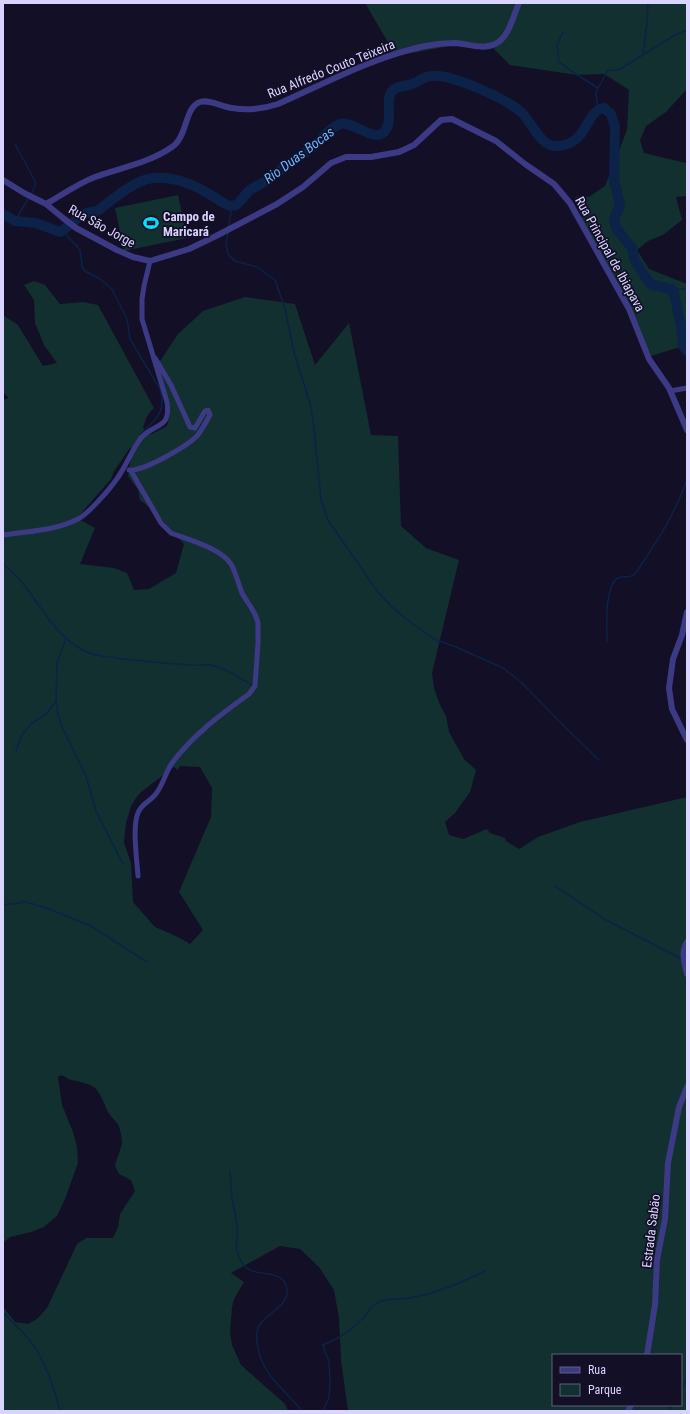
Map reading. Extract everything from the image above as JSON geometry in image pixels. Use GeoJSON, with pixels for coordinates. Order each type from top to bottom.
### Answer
{"type":"FeatureCollection","features":[{"type":"Feature","properties":{"kind":"street","name":"Rua Alfredo Couto Teixeira"},"geometry":{"type":"LineString","coordinates":[[46,204],[89,180],[143,161],[173,147],[183,134],[191,110],[200,102],[208,101],[241,110],[264,108],[278,104],[362,66],[402,52],[440,44],[455,43],[484,47],[493,45],[505,36],[519,3]]}},
{"type":"Feature","properties":{"kind":"street","name":"Rua Principal de Ibiapava"},"geometry":{"type":"LineString","coordinates":[[150,261],[189,249],[277,204],[303,187],[331,163],[346,157],[371,157],[399,152],[414,145],[441,120],[452,119],[496,141],[524,164],[554,184],[570,203],[629,309],[649,359],[670,391],[687,430]]}},
{"type":"Feature","properties":{"kind":"street"},"geometry":{"type":"LineString","coordinates":[[3,180],[46,204]]}},
{"type":"Feature","properties":{"kind":"street","name":"Rua São Jorge"},"geometry":{"type":"LineString","coordinates":[[46,204],[76,228],[116,250],[133,257],[150,261]]}},
{"type":"Feature","properties":{"kind":"street"},"geometry":{"type":"LineString","coordinates":[[3,535],[60,526],[77,520],[84,515],[115,481],[141,439],[164,422],[168,416],[167,402],[144,326],[142,312],[144,286],[150,261]]}},
{"type":"Feature","properties":{"kind":"street"},"geometry":{"type":"LineString","coordinates":[[131,471],[146,467],[197,436],[210,413],[208,410],[205,411],[195,428],[190,427],[164,372],[152,354]]}},
{"type":"Feature","properties":{"kind":"street"},"geometry":{"type":"LineString","coordinates":[[670,391],[687,388]]}},
{"type":"Feature","properties":{"kind":"street"},"geometry":{"type":"LineString","coordinates":[[124,468],[131,471],[161,523],[167,529],[214,550],[228,560],[232,566],[242,593],[256,615],[258,623],[256,676],[253,690],[215,719],[187,745],[169,769],[154,796],[143,804],[137,813],[136,832],[138,876]]}},
{"type":"Feature","properties":{"kind":"street"},"geometry":{"type":"LineString","coordinates":[[687,612],[682,635],[673,659],[669,688],[672,709],[687,740]]}},
{"type":"Feature","properties":{"kind":"street"},"geometry":{"type":"LineString","coordinates":[[687,942],[684,946],[683,954],[687,974]]}},
{"type":"Feature","properties":{"kind":"street","name":"Estrada Sabäo"},"geometry":{"type":"LineString","coordinates":[[647,1354],[655,1305],[657,1260],[665,1219],[668,1163],[679,1107],[687,1087]]}},
{"type":"Feature","properties":{"kind":"green space"},"geometry":{"type":"Polygon","coordinates":[[[365,3],[687,3],[687,89],[666,112],[646,126],[640,140],[644,153],[686,163],[687,157],[687,196],[676,197],[682,220],[663,235],[648,241],[637,250],[649,269],[687,284],[687,349],[680,347],[651,356],[622,292],[586,231],[575,197],[589,197],[605,186],[627,130],[629,90],[604,74],[577,75],[510,65],[490,45],[474,47],[449,46],[396,56],[365,3]]]}},
{"type":"Feature","properties":{"kind":"green space","name":"Campo de Maricará"},"geometry":{"type":"Polygon","coordinates":[[[178,195],[187,238],[124,251],[115,208],[178,195]]]}},
{"type":"Feature","properties":{"kind":"green space"},"geometry":{"type":"Polygon","coordinates":[[[34,281],[45,285],[60,304],[83,302],[98,305],[154,408],[148,415],[143,427],[146,435],[152,434],[167,426],[170,415],[169,402],[158,364],[178,334],[203,311],[245,297],[295,304],[315,365],[349,323],[371,435],[398,436],[401,526],[426,548],[459,560],[432,673],[434,688],[446,716],[449,732],[464,759],[476,770],[470,792],[455,813],[445,822],[449,835],[463,839],[487,829],[490,833],[505,838],[506,841],[519,849],[538,837],[580,822],[687,797],[687,1411],[348,1411],[341,1360],[339,1318],[334,1290],[319,1267],[300,1249],[280,1246],[231,1273],[244,1282],[234,1299],[230,1332],[232,1345],[241,1365],[285,1404],[288,1411],[3,1411],[3,1307],[15,1322],[28,1324],[37,1319],[47,1308],[77,1244],[86,1238],[113,1238],[118,1227],[120,1214],[135,1191],[131,1180],[119,1174],[115,1166],[122,1144],[121,1133],[118,1124],[108,1112],[99,1092],[90,1085],[60,1076],[58,1077],[62,1105],[73,1132],[77,1147],[78,1163],[57,1216],[44,1227],[10,1237],[3,1243],[3,400],[9,398],[3,392],[3,315],[18,325],[43,366],[57,363],[44,345],[35,323],[34,300],[24,285],[34,281]],[[130,448],[114,471],[111,479],[77,518],[95,528],[80,564],[114,568],[127,573],[134,590],[149,589],[176,573],[184,544],[153,510],[140,500],[138,490],[128,476],[133,451],[130,448]],[[180,766],[178,770],[174,767],[141,792],[136,798],[131,806],[126,823],[124,843],[131,863],[133,902],[155,927],[190,944],[203,930],[179,892],[211,817],[212,788],[200,767],[180,766]]]}},
{"type":"Feature","properties":{"kind":"waterway"},"geometry":{"type":"LineString","coordinates":[[643,55],[648,3]]}},
{"type":"Feature","properties":{"kind":"waterway"},"geometry":{"type":"LineString","coordinates":[[598,109],[596,94],[597,90],[608,70],[620,69],[675,35],[687,30]]}},
{"type":"Feature","properties":{"kind":"waterway"},"geometry":{"type":"LineString","coordinates":[[563,32],[557,45],[559,62],[598,88]]}},
{"type":"Feature","properties":{"kind":"waterway","name":"Rio Duas Bocas"},"geometry":{"type":"LineString","coordinates":[[3,214],[15,221],[36,223],[60,232],[84,214],[98,210],[132,186],[139,182],[153,178],[177,180],[200,189],[227,205],[236,205],[250,190],[268,180],[309,150],[335,126],[344,124],[372,134],[381,134],[386,130],[388,124],[389,97],[391,92],[396,88],[410,85],[428,76],[440,76],[464,83],[503,100],[521,112],[541,138],[546,143],[551,145],[557,146],[567,144],[575,140],[581,134],[593,115],[598,110],[604,108],[611,114],[615,127],[614,181],[620,205],[614,219],[616,228],[632,248],[634,259],[648,281],[653,285],[671,289],[674,293],[681,326],[683,346],[687,351]]}},
{"type":"Feature","properties":{"kind":"waterway"},"geometry":{"type":"LineString","coordinates":[[15,144],[35,181],[35,186],[32,193]]}},
{"type":"Feature","properties":{"kind":"waterway"},"geometry":{"type":"LineString","coordinates":[[15,221],[28,199]]}},
{"type":"Feature","properties":{"kind":"waterway"},"geometry":{"type":"LineString","coordinates":[[229,226],[231,212],[230,205]]}},
{"type":"Feature","properties":{"kind":"waterway"},"geometry":{"type":"LineString","coordinates":[[62,231],[80,250],[82,266],[85,271],[100,279],[112,289],[127,319],[130,339],[160,389],[162,397],[161,410],[155,420],[140,435]]}},
{"type":"Feature","properties":{"kind":"waterway"},"geometry":{"type":"LineString","coordinates":[[228,232],[226,245],[228,254],[235,261],[257,267],[275,280],[285,309],[294,352],[311,407],[321,500],[328,520],[377,591],[406,619],[434,639],[503,668],[521,682],[599,760]]}},
{"type":"Feature","properties":{"kind":"waterway"},"geometry":{"type":"LineString","coordinates":[[671,289],[687,289]]}},
{"type":"Feature","properties":{"kind":"waterway"},"geometry":{"type":"LineString","coordinates":[[607,642],[607,608],[610,589],[618,578],[635,574],[670,517],[687,480]]}},
{"type":"Feature","properties":{"kind":"waterway"},"geometry":{"type":"LineString","coordinates":[[3,564],[14,573],[58,631],[69,641],[89,653],[134,660],[192,665],[211,665],[227,670],[252,685]]}},
{"type":"Feature","properties":{"kind":"waterway"},"geometry":{"type":"LineString","coordinates":[[66,638],[57,663],[56,701],[58,714],[62,727],[86,776],[96,811],[123,864]]}},
{"type":"Feature","properties":{"kind":"waterway"},"geometry":{"type":"LineString","coordinates":[[16,751],[21,736],[32,723],[46,714],[56,701]]}},
{"type":"Feature","properties":{"kind":"waterway"},"geometry":{"type":"LineString","coordinates":[[555,886],[606,920],[682,959]]}},
{"type":"Feature","properties":{"kind":"waterway"},"geometry":{"type":"LineString","coordinates":[[3,905],[25,902],[44,907],[91,926],[147,962]]}},
{"type":"Feature","properties":{"kind":"waterway"},"geometry":{"type":"LineString","coordinates":[[230,1172],[232,1199],[237,1225],[236,1248],[240,1258],[248,1269],[279,1277],[286,1285],[287,1292],[283,1303],[259,1326],[257,1334],[259,1353],[270,1375],[302,1411]]}},
{"type":"Feature","properties":{"kind":"waterway"},"geometry":{"type":"LineString","coordinates":[[323,1411],[329,1398],[330,1382],[329,1361],[323,1345],[349,1331],[373,1306],[381,1301],[410,1298],[430,1293],[485,1271]]}},
{"type":"Feature","properties":{"kind":"waterway"},"geometry":{"type":"LineString","coordinates":[[3,1312],[28,1338],[41,1358],[52,1384],[60,1411]]}},
{"type":"Feature","properties":{"kind":"waterway"},"geometry":{"type":"LineString","coordinates":[[682,1387],[687,1378]]}},
{"type":"Feature","properties":{"kind":"waterway"},"geometry":{"type":"LineString","coordinates":[[669,1411],[672,1406]]}},
{"type":"Feature","properties":{"kind":"place","name":"Campo de Maricará"},"geometry":{"type":"Point","coordinates":[151,223]}}]}
